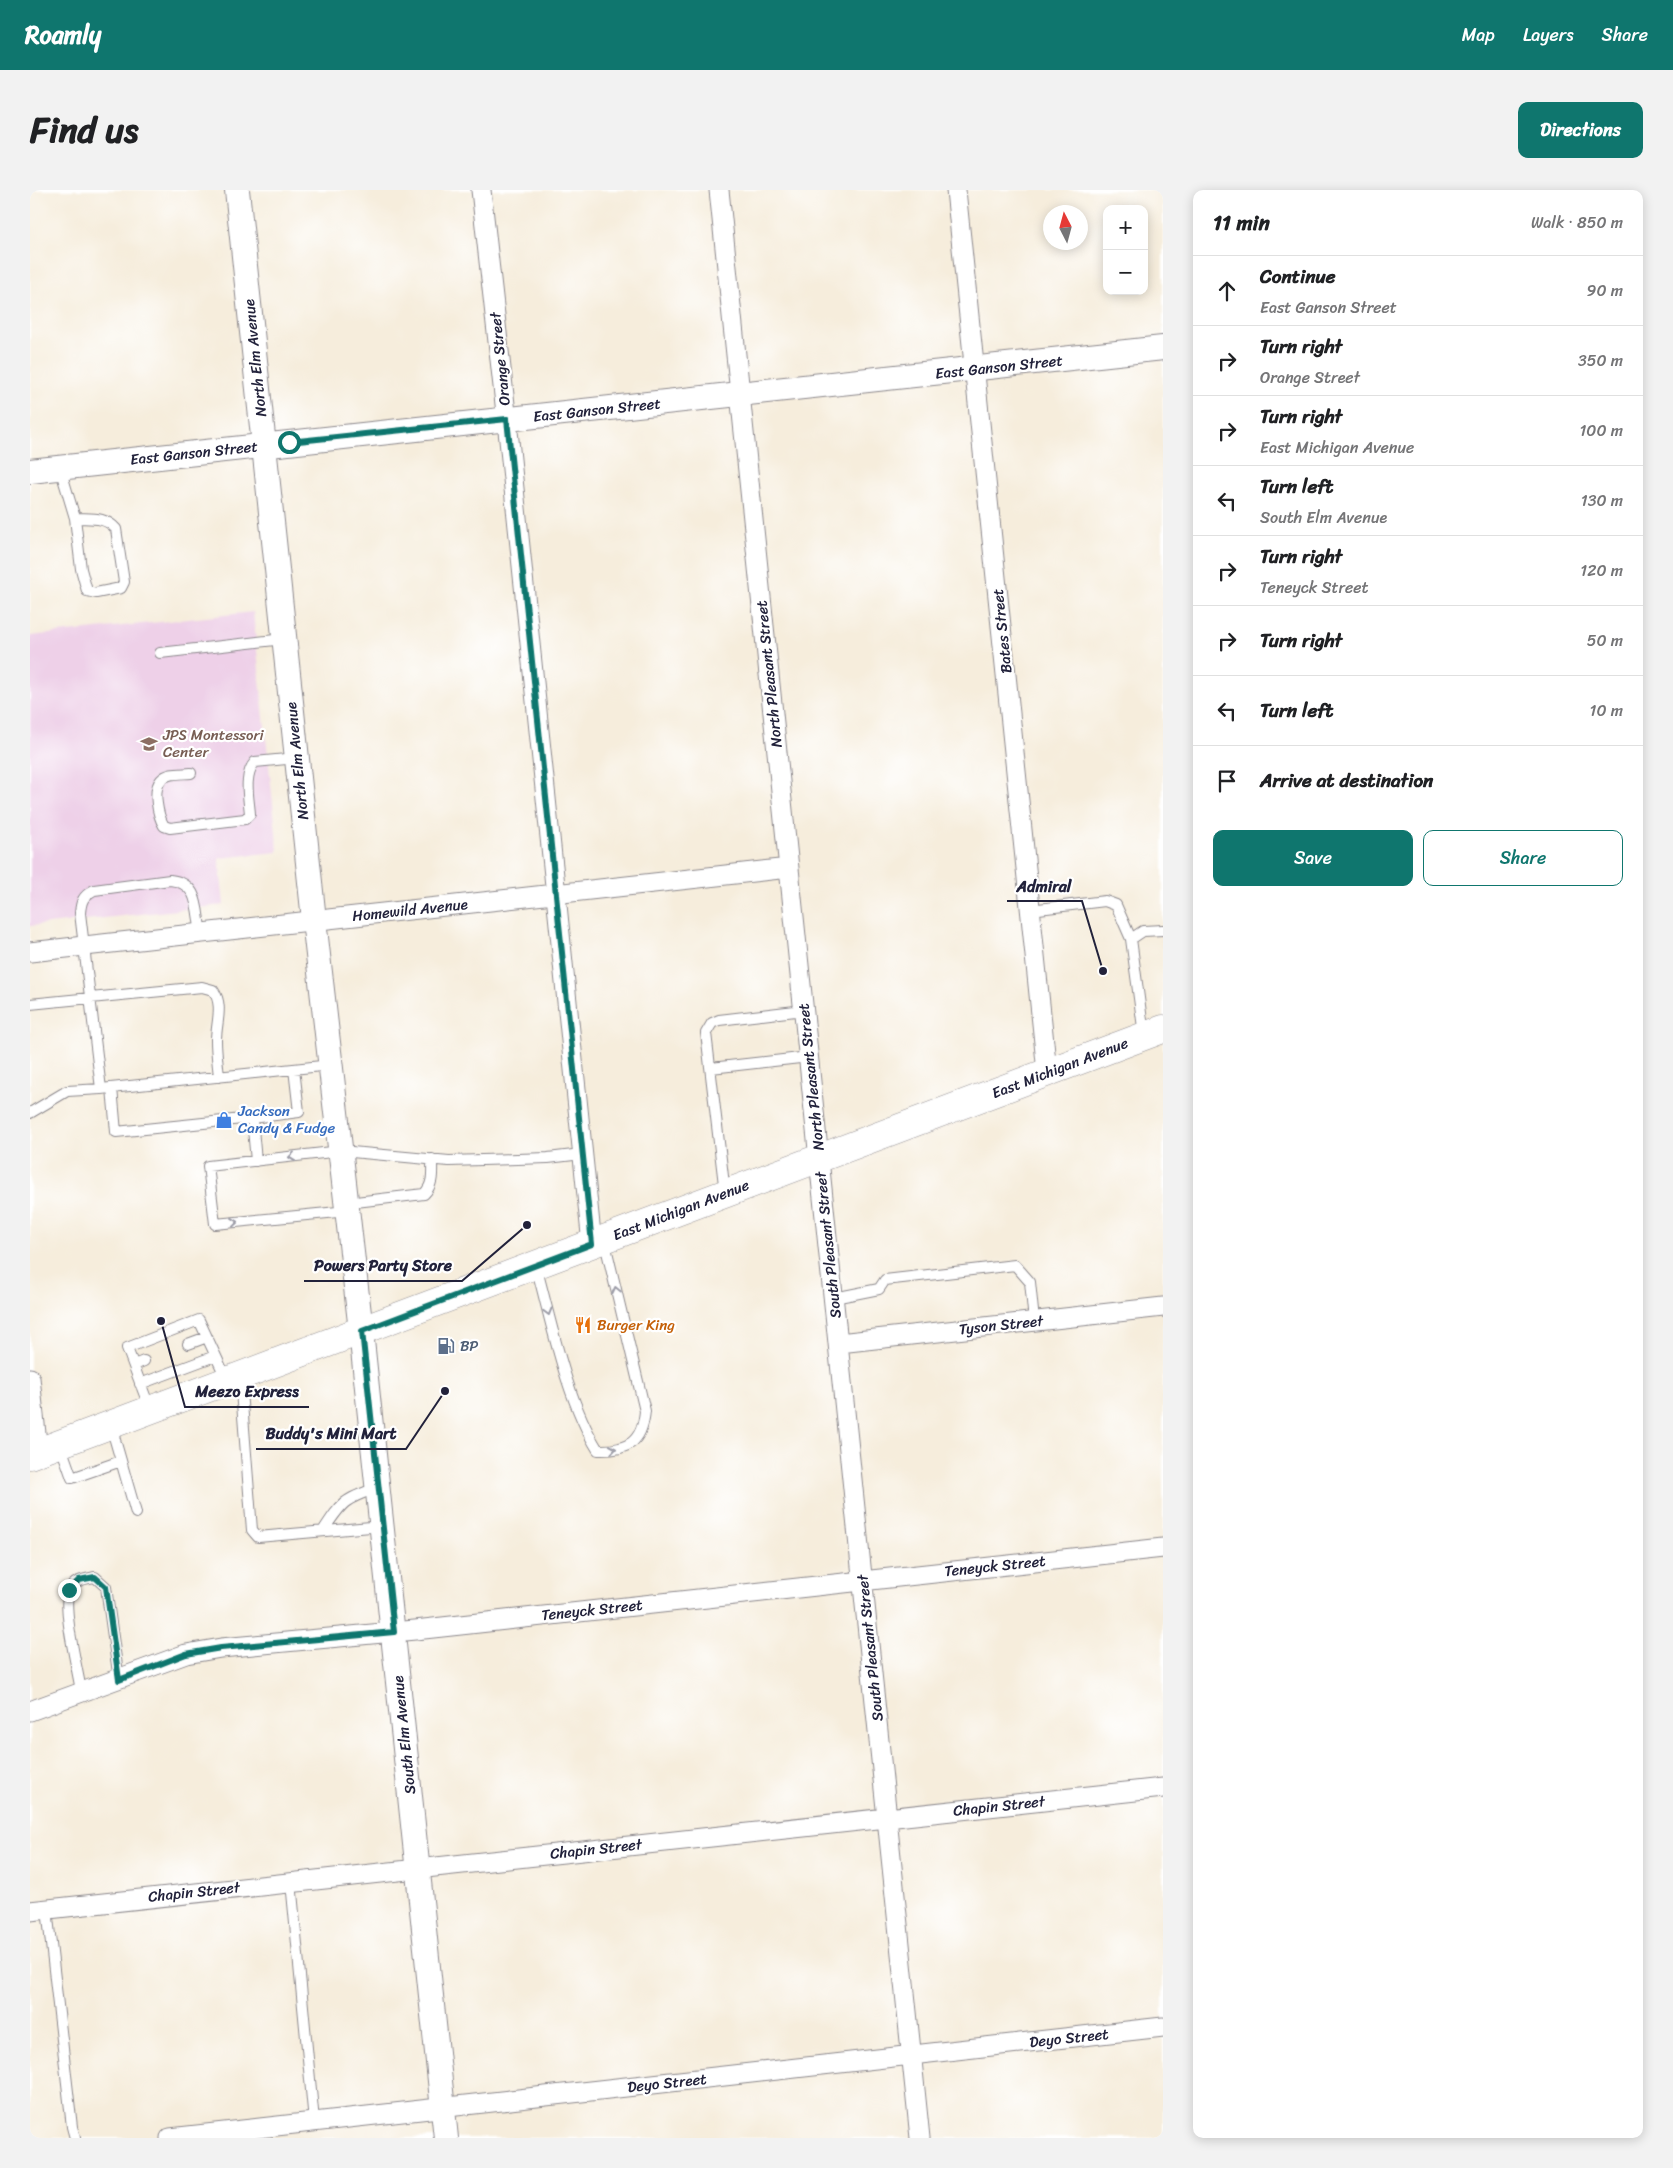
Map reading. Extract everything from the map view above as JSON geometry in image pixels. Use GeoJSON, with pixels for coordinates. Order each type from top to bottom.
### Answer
{"type":"FeatureCollection","features":[{"type":"Feature","properties":{"kind":"main road","name":"East Michigan Avenue"},"geometry":{"type":"LineString","coordinates":[[42,1450],[1154,1033]]}},
{"type":"Feature","properties":{"kind":"street","name":"North Elm Avenue"},"geometry":{"type":"LineString","coordinates":[[238,190],[314,920],[362,1331]]}},
{"type":"Feature","properties":{"kind":"street","name":"Orange Street"},"geometry":{"type":"LineString","coordinates":[[481,190],[507,419],[582,1154],[598,1242]]}},
{"type":"Feature","properties":{"kind":"street","name":"North Pleasant Street"},"geometry":{"type":"LineString","coordinates":[[719,190],[819,1158]]}},
{"type":"Feature","properties":{"kind":"street","name":"Bates Street"},"geometry":{"type":"LineString","coordinates":[[956,190],[1047,1072]]}},
{"type":"Feature","properties":{"kind":"street","name":"East Ganson Street"},"geometry":{"type":"LineString","coordinates":[[30,470],[975,370],[1163,348]]}},
{"type":"Feature","properties":{"kind":"street","name":"Homewild Avenue"},"geometry":{"type":"LineString","coordinates":[[30,952],[789,868]]}},
{"type":"Feature","properties":{"kind":"street","name":"South Pleasant Street"},"geometry":{"type":"LineString","coordinates":[[819,1158],[920,2138]]}},
{"type":"Feature","properties":{"kind":"street","name":"Tyson Street"},"geometry":{"type":"LineString","coordinates":[[839,1343],[1163,1307]]}},
{"type":"Feature","properties":{"kind":"street","name":"South Elm Avenue"},"geometry":{"type":"LineString","coordinates":[[362,1331],[446,2138]]}},
{"type":"Feature","properties":{"kind":"street"},"geometry":{"type":"LineString","coordinates":[[30,1378],[42,1450]]}},
{"type":"Feature","properties":{"kind":"street","name":"Teneyck Street"},"geometry":{"type":"LineString","coordinates":[[30,1710],[81,1691],[119,1680],[186,1654],[221,1648],[394,1632],[1163,1548]]}},
{"type":"Feature","properties":{"kind":"street","name":"Chapin Street"},"geometry":{"type":"LineString","coordinates":[[39,1910],[1163,1788]]}},
{"type":"Feature","properties":{"kind":"street","name":"Deyo Street"},"geometry":{"type":"LineString","coordinates":[[170,2138],[314,2120],[443,2108],[1163,2027]]}},
{"type":"Feature","properties":{"kind":"lane"},"geometry":{"type":"LineString","coordinates":[[60,467],[75,518],[81,570],[87,591],[96,593],[121,588],[124,582],[116,529],[102,519],[75,518]]}},
{"type":"Feature","properties":{"kind":"lane"},"geometry":{"type":"LineString","coordinates":[[160,653],[284,639]]}},
{"type":"Feature","properties":{"kind":"lane"},"geometry":{"type":"LineString","coordinates":[[192,773],[170,775],[161,780],[157,790],[160,818],[164,826],[170,828],[245,819],[250,814],[248,781],[251,766],[255,762],[297,758]]}},
{"type":"Feature","properties":{"kind":"lane"},"geometry":{"type":"LineString","coordinates":[[101,1089],[80,913],[81,903],[85,895],[94,890],[170,880],[187,884],[192,890],[201,933]]}},
{"type":"Feature","properties":{"kind":"lane"},"geometry":{"type":"LineString","coordinates":[[1030,910],[1105,902],[1116,905],[1131,939],[1154,1033]]}},
{"type":"Feature","properties":{"kind":"lane"},"geometry":{"type":"LineString","coordinates":[[1131,939],[1144,931],[1163,930]]}},
{"type":"Feature","properties":{"kind":"lane"},"geometry":{"type":"LineString","coordinates":[[30,1004],[202,987],[214,990],[218,997],[220,1008],[216,1040],[219,1077]]}},
{"type":"Feature","properties":{"kind":"lane"},"geometry":{"type":"LineString","coordinates":[[725,1194],[706,1033],[712,1023],[719,1020],[804,1010]]}},
{"type":"Feature","properties":{"kind":"lane"},"geometry":{"type":"LineString","coordinates":[[711,1068],[808,1057]]}},
{"type":"Feature","properties":{"kind":"lane"},"geometry":{"type":"LineString","coordinates":[[30,1112],[67,1091],[331,1065]]}},
{"type":"Feature","properties":{"kind":"lane"},"geometry":{"type":"LineString","coordinates":[[112,1088],[116,1132],[252,1118],[299,1112],[294,1069]]}},
{"type":"Feature","properties":{"kind":"lane"},"geometry":{"type":"LineString","coordinates":[[252,1118],[256,1161]]}},
{"type":"Feature","properties":{"kind":"lane"},"geometry":{"type":"LineString","coordinates":[[432,1159],[430,1188],[424,1194],[347,1207],[215,1224],[208,1166],[341,1151],[432,1159],[548,1158],[582,1154]]}},
{"type":"Feature","properties":{"kind":"lane"},"geometry":{"type":"LineString","coordinates":[[536,1265],[559,1350],[584,1428],[598,1450],[614,1451],[634,1442],[643,1429],[645,1411],[598,1242]]}},
{"type":"Feature","properties":{"kind":"lane"},"geometry":{"type":"LineString","coordinates":[[834,1298],[879,1289],[885,1280],[1015,1265],[1030,1282],[1034,1321]]}},
{"type":"Feature","properties":{"kind":"lane"},"geometry":{"type":"LineString","coordinates":[[150,1410],[127,1348],[199,1320],[215,1356],[234,1379],[252,1530],[258,1537],[382,1526]]}},
{"type":"Feature","properties":{"kind":"lane"},"geometry":{"type":"LineString","coordinates":[[188,1344],[207,1337]]}},
{"type":"Feature","properties":{"kind":"lane"},"geometry":{"type":"LineString","coordinates":[[140,1384],[215,1356]]}},
{"type":"Feature","properties":{"kind":"lane"},"geometry":{"type":"LineString","coordinates":[[134,1365],[144,1361]]}},
{"type":"Feature","properties":{"kind":"lane"},"geometry":{"type":"LineString","coordinates":[[110,1425],[136,1513]]}},
{"type":"Feature","properties":{"kind":"lane"},"geometry":{"type":"LineString","coordinates":[[42,1450],[72,1478],[121,1461]]}},
{"type":"Feature","properties":{"kind":"lane"},"geometry":{"type":"LineString","coordinates":[[323,1531],[340,1505],[351,1496],[378,1488]]}},
{"type":"Feature","properties":{"kind":"lane"},"geometry":{"type":"LineString","coordinates":[[81,1691],[66,1605],[69,1590],[79,1580],[95,1577],[106,1587],[119,1680]]}},
{"type":"Feature","properties":{"kind":"lane"},"geometry":{"type":"LineString","coordinates":[[291,1882],[314,2120]]}},
{"type":"Feature","properties":{"kind":"lane"},"geometry":{"type":"LineString","coordinates":[[39,1910],[75,2138]]}},
{"type":"Feature","properties":{"kind":"shaded area","name":"JPS Montessori Center"},"geometry":{"type":"Polygon","coordinates":[[[253,612],[278,852],[219,858],[224,905],[30,926],[30,636],[253,612]]]}},
{"type":"Feature","properties":{"kind":"place","name":"JPS Montessori Center"},"geometry":{"type":"Point","coordinates":[149,744]}},
{"type":"Feature","properties":{"kind":"place","name":"Admiral"},"geometry":{"type":"Point","coordinates":[1103,971]}},
{"type":"Feature","properties":{"kind":"place","name":"Jackson Candy & Fudge"},"geometry":{"type":"Point","coordinates":[224,1120]}},
{"type":"Feature","properties":{"kind":"place","name":"Powers Party Store"},"geometry":{"type":"Point","coordinates":[527,1225]}},
{"type":"Feature","properties":{"kind":"place","name":"Meezo Express"},"geometry":{"type":"Point","coordinates":[161,1321]}},
{"type":"Feature","properties":{"kind":"place","name":"Burger King"},"geometry":{"type":"Point","coordinates":[583,1325]}},
{"type":"Feature","properties":{"kind":"place","name":"BP"},"geometry":{"type":"Point","coordinates":[446,1346]}},
{"type":"Feature","properties":{"kind":"place","name":"Buddy's Mini Mart"},"geometry":{"type":"Point","coordinates":[445,1391]}},
{"type":"Feature","properties":{"kind":"route"},"geometry":{"type":"LineString","coordinates":[[69,1590],[79,1580],[95,1577],[106,1587],[119,1680],[186,1654],[221,1648],[394,1632],[362,1331],[592,1244],[507,419],[289,442]]}}]}
